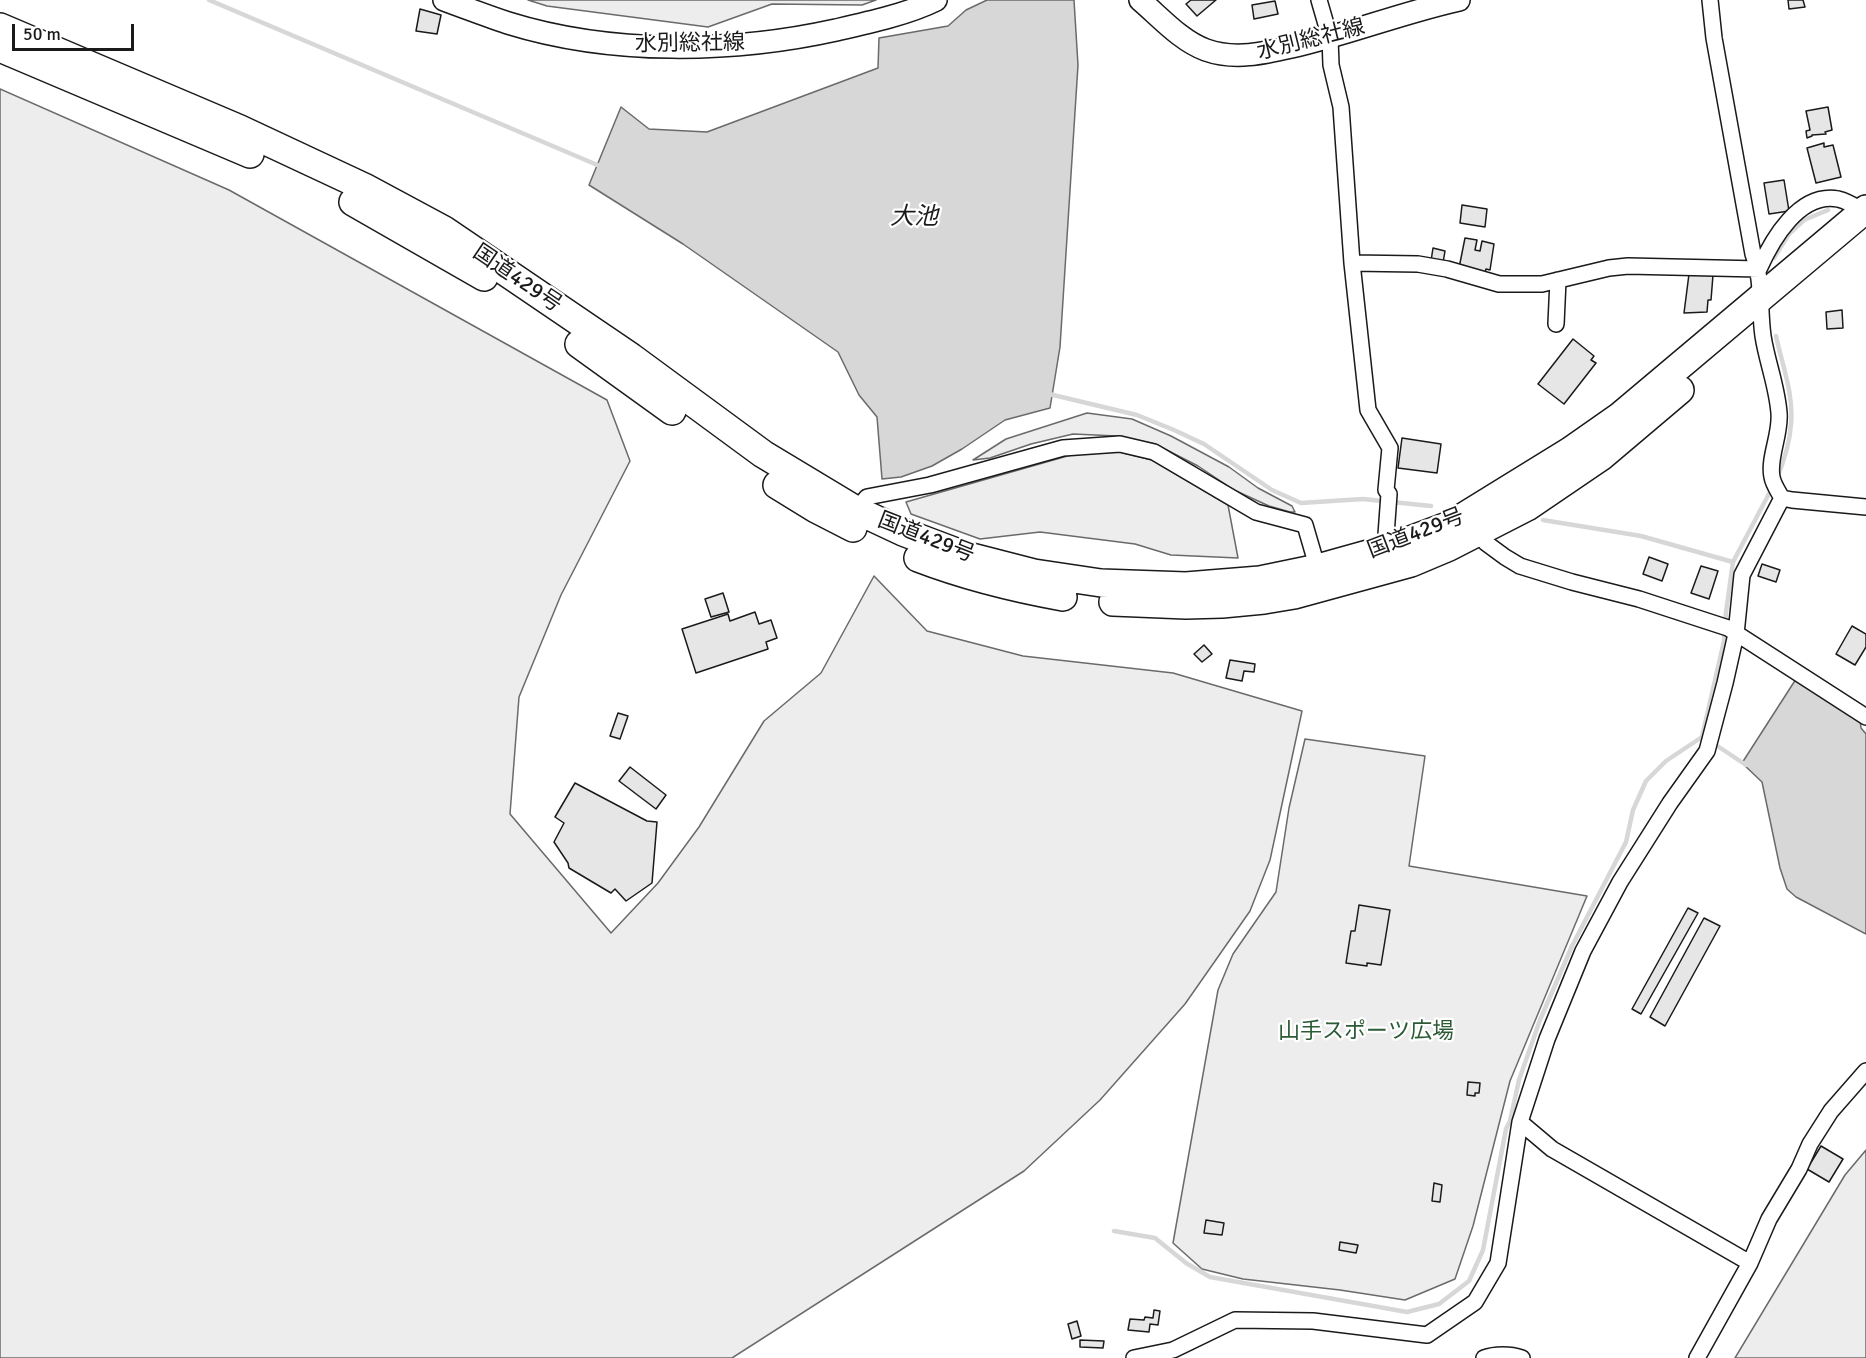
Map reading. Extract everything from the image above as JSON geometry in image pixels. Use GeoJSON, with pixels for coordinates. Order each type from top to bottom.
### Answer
{"type":"FeatureCollection","features":[{"type":"Feature","properties":{"kind":"highway","name":"国道429号"},"geometry":{"type":"LineString","coordinates":[[0,27],[240,129],[364,187],[444,230],[631,357],[895,549],[957,573],[1027,591],[1141,605],[1222,604],[1274,599],[1321,578],[1388,558],[1430,555],[1472,524],[1527,507],[1602,456],[1761,309],[1865,217]]}},
{"type":"Feature","properties":{"kind":"highway","name":"国道429号"},"geometry":{"type":"LineString","coordinates":[[0,48],[233,146],[354,202],[497,284],[737,458],[786,490],[851,518]]}},
{"type":"Feature","properties":{"kind":"main road","name":"水別総社線"},"geometry":{"type":"LineString","coordinates":[[444,0],[509,23],[562,36],[632,46],[707,48],[785,40],[827,32],[871,22],[936,0]]}},
{"type":"Feature","properties":{"kind":"main road","name":"水別総社線"},"geometry":{"type":"LineString","coordinates":[[1140,0],[1182,36],[1205,49],[1224,54],[1247,56],[1330,38],[1459,0]]}},
{"type":"Feature","properties":{"kind":"street"},"geometry":{"type":"LineString","coordinates":[[1319,0],[1330,38],[1331,65],[1341,107],[1352,263],[1368,410],[1390,448],[1386,490],[1388,558]]}},
{"type":"Feature","properties":{"kind":"street"},"geometry":{"type":"LineString","coordinates":[[1134,1358],[1173,1350],[1235,1320],[1313,1321],[1428,1335],[1475,1302],[1498,1263],[1520,1122],[1546,1039],[1583,951],[1620,882],[1670,803],[1707,751],[1725,683],[1727,629],[1742,575],[1777,488],[1772,468],[1780,424],[1777,393],[1763,336],[1759,269],[1753,254],[1714,38],[1710,0]]}},
{"type":"Feature","properties":{"kind":"street"},"geometry":{"type":"LineString","coordinates":[[1759,269],[1774,238],[1787,222],[1814,203],[1829,198],[1840,199],[1865,217]]}},
{"type":"Feature","properties":{"kind":"street"},"geometry":{"type":"LineString","coordinates":[[1352,263],[1418,264],[1447,268],[1499,284],[1542,284],[1609,268],[1628,266],[1759,269]]}},
{"type":"Feature","properties":{"kind":"street"},"geometry":{"type":"LineString","coordinates":[[1556,324],[1558,280]]}},
{"type":"Feature","properties":{"kind":"street"},"geometry":{"type":"LineString","coordinates":[[851,518],[867,497],[930,485],[1063,447],[1120,444],[1154,452],[1257,512],[1305,525],[1321,578]]}},
{"type":"Feature","properties":{"kind":"street"},"geometry":{"type":"LineString","coordinates":[[1777,488],[1814,503],[1866,507]]}},
{"type":"Feature","properties":{"kind":"street"},"geometry":{"type":"LineString","coordinates":[[1472,524],[1490,546],[1520,566],[1639,599],[1727,629],[1866,717]]}},
{"type":"Feature","properties":{"kind":"street"},"geometry":{"type":"LineString","coordinates":[[1697,1358],[1750,1263],[1769,1219],[1799,1169],[1810,1144],[1831,1111],[1866,1071]]}},
{"type":"Feature","properties":{"kind":"street"},"geometry":{"type":"LineString","coordinates":[[1520,1122],[1552,1149],[1750,1263]]}},
{"type":"Feature","properties":{"kind":"street"},"geometry":{"type":"LineString","coordinates":[[1484,1358],[1515,1356],[1522,1358]]}},
{"type":"Feature","properties":{"kind":"green space"},"geometry":{"type":"Polygon","coordinates":[[[528,0],[876,0],[862,5],[772,4],[708,27],[547,6],[528,0]]]}},
{"type":"Feature","properties":{"kind":"green space"},"geometry":{"type":"Polygon","coordinates":[[[0,89],[229,190],[607,400],[630,461],[561,595],[519,697],[510,814],[611,933],[658,883],[699,827],[764,721],[821,673],[874,576],[927,631],[1023,656],[1173,673],[1302,711],[1270,860],[1250,911],[1185,1004],[1100,1100],[1024,1171],[732,1358],[0,1358],[0,89]]]}},
{"type":"Feature","properties":{"kind":"green space"},"geometry":{"type":"Polygon","coordinates":[[[1087,413],[1132,419],[1171,436],[1229,467],[1258,488],[1292,506],[1295,512],[1269,506],[1234,490],[1198,466],[1155,444],[1117,436],[1073,434],[1031,444],[990,458],[973,460],[1006,439],[1087,413]]]}},
{"type":"Feature","properties":{"kind":"green space"},"geometry":{"type":"Polygon","coordinates":[[[1116,451],[1152,460],[1228,505],[1238,558],[1171,555],[1135,544],[1040,532],[980,539],[911,514],[906,502],[1078,453],[1116,451]]]}},
{"type":"Feature","properties":{"kind":"green space","name":"山手スポーツ広場"},"geometry":{"type":"Polygon","coordinates":[[[1305,739],[1425,756],[1409,866],[1587,896],[1510,1081],[1473,1226],[1455,1279],[1405,1300],[1243,1279],[1202,1269],[1173,1243],[1218,990],[1233,954],[1276,892],[1289,808],[1305,739]]]}},
{"type":"Feature","properties":{"kind":"green space"},"geometry":{"type":"Polygon","coordinates":[[[1866,1150],[1866,1358],[1735,1358],[1845,1175],[1866,1150]]]}},
{"type":"Feature","properties":{"kind":"water","name":"大池"},"geometry":{"type":"Polygon","coordinates":[[[987,0],[1074,0],[1078,65],[1060,347],[1050,408],[1005,420],[932,466],[901,477],[882,479],[877,417],[859,395],[838,352],[683,244],[589,185],[621,107],[649,129],[707,132],[878,68],[879,38],[948,26],[966,10],[987,0]]]}},
{"type":"Feature","properties":{"kind":"water"},"geometry":{"type":"Polygon","coordinates":[[[1796,679],[1860,719],[1861,728],[1866,734],[1866,934],[1796,897],[1787,889],[1780,868],[1762,782],[1742,763],[1796,679]]]}},
{"type":"Feature","properties":{"kind":"building"},"geometry":{"type":"Polygon","coordinates":[[[1191,0],[1216,0],[1197,16],[1186,4],[1191,0]]]}},
{"type":"Feature","properties":{"kind":"building"},"geometry":{"type":"Polygon","coordinates":[[[1788,0],[1803,0],[1805,7],[1789,9],[1788,0]]]}},
{"type":"Feature","properties":{"kind":"building"},"geometry":{"type":"Polygon","coordinates":[[[1275,1],[1278,14],[1254,19],[1252,5],[1275,1]]]}},
{"type":"Feature","properties":{"kind":"building"},"geometry":{"type":"Polygon","coordinates":[[[420,9],[441,15],[437,34],[416,31],[420,9]]]}},
{"type":"Feature","properties":{"kind":"building"},"geometry":{"type":"Polygon","coordinates":[[[1828,107],[1832,130],[1825,132],[1826,134],[1812,135],[1807,138],[1806,131],[1810,130],[1806,111],[1828,107]]]}},
{"type":"Feature","properties":{"kind":"building"},"geometry":{"type":"Polygon","coordinates":[[[1824,143],[1824,147],[1833,145],[1841,177],[1816,183],[1807,148],[1824,143]]]}},
{"type":"Feature","properties":{"kind":"building"},"geometry":{"type":"Polygon","coordinates":[[[1784,180],[1789,211],[1769,214],[1764,183],[1784,180]]]}},
{"type":"Feature","properties":{"kind":"building"},"geometry":{"type":"Polygon","coordinates":[[[1462,205],[1487,209],[1485,227],[1460,223],[1462,205]]]}},
{"type":"Feature","properties":{"kind":"building"},"geometry":{"type":"Polygon","coordinates":[[[1465,238],[1477,240],[1475,250],[1480,251],[1482,241],[1494,244],[1490,270],[1486,269],[1485,273],[1459,268],[1465,238]]]}},
{"type":"Feature","properties":{"kind":"building"},"geometry":{"type":"Polygon","coordinates":[[[1433,248],[1445,251],[1443,263],[1431,261],[1433,248]]]}},
{"type":"Feature","properties":{"kind":"building"},"geometry":{"type":"Polygon","coordinates":[[[1689,274],[1713,275],[1711,300],[1708,300],[1707,312],[1684,313],[1689,274]]]}},
{"type":"Feature","properties":{"kind":"building"},"geometry":{"type":"Polygon","coordinates":[[[1842,310],[1843,328],[1827,329],[1826,312],[1842,310]]]}},
{"type":"Feature","properties":{"kind":"building"},"geometry":{"type":"Polygon","coordinates":[[[1573,339],[1594,356],[1591,360],[1596,363],[1564,404],[1538,384],[1573,339]]]}},
{"type":"Feature","properties":{"kind":"building"},"geometry":{"type":"Polygon","coordinates":[[[1402,438],[1441,444],[1437,473],[1398,468],[1402,438]]]}},
{"type":"Feature","properties":{"kind":"building"},"geometry":{"type":"Polygon","coordinates":[[[1649,557],[1668,564],[1662,581],[1643,574],[1649,557]]]}},
{"type":"Feature","properties":{"kind":"building"},"geometry":{"type":"Polygon","coordinates":[[[1762,564],[1780,570],[1776,582],[1758,576],[1762,564]]]}},
{"type":"Feature","properties":{"kind":"building"},"geometry":{"type":"Polygon","coordinates":[[[1701,566],[1718,571],[1709,599],[1691,593],[1701,566]]]}},
{"type":"Feature","properties":{"kind":"building"},"geometry":{"type":"Polygon","coordinates":[[[723,593],[729,612],[711,617],[705,599],[723,593]]]}},
{"type":"Feature","properties":{"kind":"building"},"geometry":{"type":"Polygon","coordinates":[[[755,612],[759,624],[771,620],[777,638],[766,642],[768,649],[696,673],[682,629],[728,614],[730,621],[755,612]]]}},
{"type":"Feature","properties":{"kind":"building"},"geometry":{"type":"Polygon","coordinates":[[[1852,626],[1866,634],[1866,647],[1855,665],[1836,654],[1852,626]]]}},
{"type":"Feature","properties":{"kind":"building"},"geometry":{"type":"Polygon","coordinates":[[[1204,645],[1212,654],[1202,662],[1194,654],[1204,645]]]}},
{"type":"Feature","properties":{"kind":"building"},"geometry":{"type":"Polygon","coordinates":[[[1230,660],[1255,664],[1254,672],[1244,671],[1242,681],[1226,678],[1230,660]]]}},
{"type":"Feature","properties":{"kind":"building"},"geometry":{"type":"Polygon","coordinates":[[[618,713],[628,716],[620,739],[610,736],[618,713]]]}},
{"type":"Feature","properties":{"kind":"building"},"geometry":{"type":"Polygon","coordinates":[[[630,767],[666,795],[656,809],[619,781],[630,767]]]}},
{"type":"Feature","properties":{"kind":"building"},"geometry":{"type":"Polygon","coordinates":[[[575,783],[647,821],[657,822],[652,883],[626,901],[615,889],[611,893],[569,868],[554,842],[564,823],[555,817],[575,783]]]}},
{"type":"Feature","properties":{"kind":"building"},"geometry":{"type":"Polygon","coordinates":[[[1359,905],[1390,910],[1381,965],[1346,963],[1351,931],[1355,931],[1359,905]]]}},
{"type":"Feature","properties":{"kind":"building"},"geometry":{"type":"Polygon","coordinates":[[[1688,908],[1698,913],[1641,1014],[1632,1009],[1688,908]]]}},
{"type":"Feature","properties":{"kind":"building"},"geometry":{"type":"Polygon","coordinates":[[[1704,918],[1720,926],[1665,1026],[1650,1017],[1704,918]]]}},
{"type":"Feature","properties":{"kind":"building"},"geometry":{"type":"Polygon","coordinates":[[[1468,1082],[1480,1083],[1479,1093],[1475,1093],[1475,1096],[1467,1095],[1468,1082]]]}},
{"type":"Feature","properties":{"kind":"building"},"geometry":{"type":"Polygon","coordinates":[[[1821,1146],[1843,1159],[1829,1182],[1807,1169],[1821,1146]]]}},
{"type":"Feature","properties":{"kind":"building"},"geometry":{"type":"Polygon","coordinates":[[[1434,1183],[1442,1185],[1440,1202],[1432,1201],[1434,1183]]]}},
{"type":"Feature","properties":{"kind":"building"},"geometry":{"type":"Polygon","coordinates":[[[1206,1220],[1224,1223],[1222,1235],[1204,1233],[1206,1220]]]}},
{"type":"Feature","properties":{"kind":"building"},"geometry":{"type":"Polygon","coordinates":[[[1340,1242],[1358,1245],[1356,1253],[1339,1250],[1340,1242]]]}},
{"type":"Feature","properties":{"kind":"building"},"geometry":{"type":"Polygon","coordinates":[[[1154,1310],[1160,1311],[1158,1325],[1150,1324],[1149,1332],[1128,1330],[1130,1319],[1153,1318],[1154,1310]]]}},
{"type":"Feature","properties":{"kind":"building"},"geometry":{"type":"Polygon","coordinates":[[[1077,1321],[1081,1336],[1072,1339],[1068,1324],[1077,1321]]]}},
{"type":"Feature","properties":{"kind":"building"},"geometry":{"type":"Polygon","coordinates":[[[1080,1340],[1104,1341],[1103,1348],[1080,1347],[1080,1340]]]}},
{"type":"Feature","properties":{"kind":"waterway"},"geometry":{"type":"LineString","coordinates":[[209,0],[602,167]]}},
{"type":"Feature","properties":{"kind":"waterway"},"geometry":{"type":"LineString","coordinates":[[1774,258],[1789,234],[1804,220],[1828,210]]}},
{"type":"Feature","properties":{"kind":"waterway"},"geometry":{"type":"LineString","coordinates":[[1776,336],[1791,402],[1788,445],[1777,478]]}},
{"type":"Feature","properties":{"kind":"waterway"},"geometry":{"type":"LineString","coordinates":[[1049,394],[1137,415],[1174,430],[1204,444],[1272,490],[1301,503],[1363,499],[1431,506]]}},
{"type":"Feature","properties":{"kind":"waterway"},"geometry":{"type":"LineString","coordinates":[[1543,520],[1641,536],[1733,562],[1772,488]]}},
{"type":"Feature","properties":{"kind":"waterway"},"geometry":{"type":"LineString","coordinates":[[1114,1231],[1155,1238],[1186,1263],[1210,1277],[1407,1312],[1439,1304],[1469,1281],[1483,1250],[1506,1129],[1510,1121],[1519,1080],[1540,1020],[1572,946],[1626,842],[1633,810],[1646,781],[1666,761],[1702,737],[1724,641],[1733,562]]}},
{"type":"Feature","properties":{"kind":"waterway"},"geometry":{"type":"LineString","coordinates":[[1716,745],[1746,765]]}}]}
